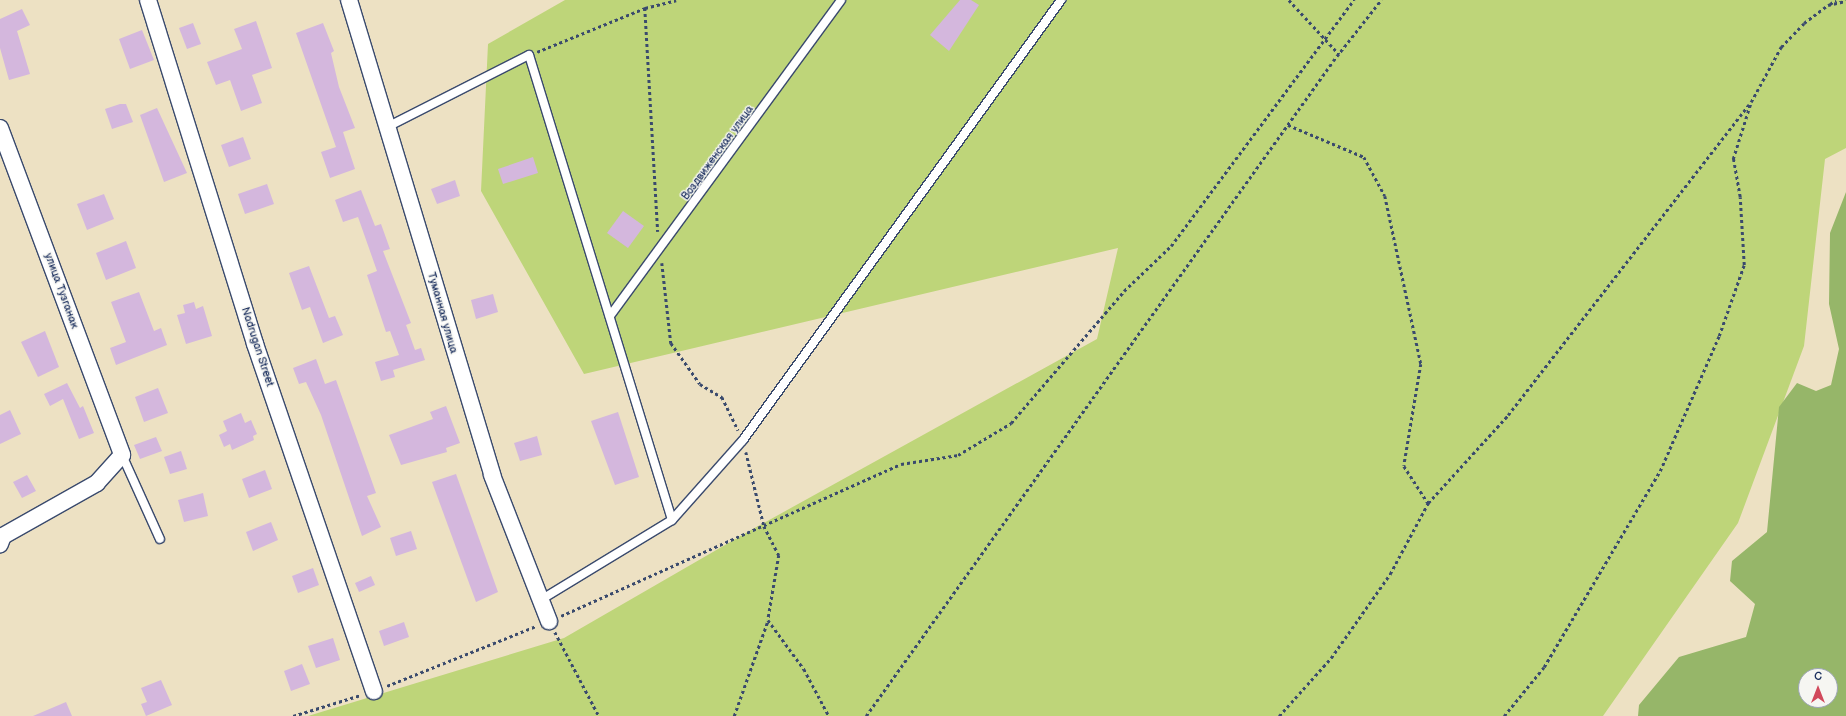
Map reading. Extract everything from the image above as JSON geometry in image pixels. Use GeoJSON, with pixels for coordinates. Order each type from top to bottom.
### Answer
{"type":"FeatureCollection","features":[{"type":"Feature","properties":{"kind":"street","name":"Nadrugan Street"},"geometry":{"type":"LineString","coordinates":[[148,0],[256,344],[374,691]]}},
{"type":"Feature","properties":{"kind":"street","name":"Туманная улица"},"geometry":{"type":"LineString","coordinates":[[349,0],[492,476],[539,601],[549,621]]}},
{"type":"Feature","properties":{"kind":"street","name":"улица Тузганак"},"geometry":{"type":"LineString","coordinates":[[0,128],[122,455]]}},
{"type":"Feature","properties":{"kind":"street"},"geometry":{"type":"LineString","coordinates":[[1,536],[96,483],[122,455]]}},
{"type":"Feature","properties":{"kind":"lane","name":"Воздвиженская улица"},"geometry":{"type":"LineString","coordinates":[[610,316],[660,253],[841,0]]}},
{"type":"Feature","properties":{"kind":"lane"},"geometry":{"type":"LineString","coordinates":[[539,601],[672,520],[743,440],[1061,0]]}},
{"type":"Feature","properties":{"kind":"lane"},"geometry":{"type":"LineString","coordinates":[[387,128],[529,56],[672,520]]}},
{"type":"Feature","properties":{"kind":"lane"},"geometry":{"type":"LineString","coordinates":[[122,455],[160,539]]}},
{"type":"Feature","properties":{"kind":"path"},"geometry":{"type":"LineString","coordinates":[[529,56],[645,8],[676,0]]}},
{"type":"Feature","properties":{"kind":"path"},"geometry":{"type":"LineString","coordinates":[[1289,0],[1326,38],[1339,54]]}},
{"type":"Feature","properties":{"kind":"path"},"geometry":{"type":"LineString","coordinates":[[293,716],[374,691],[549,621],[901,464],[958,455],[1011,423],[1124,291],[1171,246],[1354,0]]}},
{"type":"Feature","properties":{"kind":"path"},"geometry":{"type":"LineString","coordinates":[[866,716],[1339,54],[1381,0]]}},
{"type":"Feature","properties":{"kind":"path"},"geometry":{"type":"LineString","coordinates":[[1279,716],[1331,658],[1390,574],[1428,503],[1508,415],[1750,102],[1781,47],[1804,23],[1836,0]]}},
{"type":"Feature","properties":{"kind":"path"},"geometry":{"type":"LineString","coordinates":[[1828,5],[1846,1]]}},
{"type":"Feature","properties":{"kind":"path"},"geometry":{"type":"LineString","coordinates":[[645,8],[660,253],[671,343],[700,384],[722,396],[743,440],[764,526],[779,555],[768,620],[734,716]]}},
{"type":"Feature","properties":{"kind":"path"},"geometry":{"type":"LineString","coordinates":[[1504,716],[1544,667],[1660,471],[1719,336],[1744,265],[1740,197],[1733,159],[1750,102]]}},
{"type":"Feature","properties":{"kind":"path"},"geometry":{"type":"LineString","coordinates":[[1288,125],[1364,157],[1385,196],[1421,364],[1404,466],[1428,503]]}},
{"type":"Feature","properties":{"kind":"path"},"geometry":{"type":"LineString","coordinates":[[768,620],[804,669],[829,716]]}},
{"type":"Feature","properties":{"kind":"path"},"geometry":{"type":"LineString","coordinates":[[549,621],[599,716]]}},
{"type":"Feature","properties":{"kind":"green space"},"geometry":{"type":"Polygon","coordinates":[[[565,0],[1846,0],[1846,148],[1825,159],[1804,346],[1738,523],[1603,716],[308,716],[564,638],[751,530],[1097,339],[1118,248],[584,374],[481,191],[488,44],[565,0]]]}},
{"type":"Feature","properties":{"kind":"green space"},"geometry":{"type":"Polygon","coordinates":[[[1846,192],[1846,716],[1638,716],[1639,705],[1679,657],[1746,637],[1755,604],[1730,581],[1732,561],[1767,532],[1779,407],[1797,383],[1816,391],[1831,385],[1839,349],[1829,304],[1830,233],[1846,192]]]}},
{"type":"Feature","properties":{"kind":"building"},"geometry":{"type":"Polygon","coordinates":[[[960,0],[971,0],[979,5],[949,51],[930,35],[960,0]]]}},
{"type":"Feature","properties":{"kind":"building"},"geometry":{"type":"Polygon","coordinates":[[[22,9],[30,25],[17,31],[30,74],[9,80],[0,48],[0,19],[22,9]]]}},
{"type":"Feature","properties":{"kind":"building"},"geometry":{"type":"Polygon","coordinates":[[[256,21],[272,68],[252,75],[262,103],[241,111],[230,80],[216,85],[207,62],[242,49],[234,29],[256,21]]]}},
{"type":"Feature","properties":{"kind":"building"},"geometry":{"type":"Polygon","coordinates":[[[193,23],[201,44],[187,49],[179,28],[193,23]]]}},
{"type":"Feature","properties":{"kind":"building"},"geometry":{"type":"Polygon","coordinates":[[[323,23],[334,51],[331,53],[339,87],[355,128],[343,132],[355,169],[330,178],[321,152],[336,147],[296,33],[323,23]]]}},
{"type":"Feature","properties":{"kind":"building"},"geometry":{"type":"Polygon","coordinates":[[[142,30],[154,60],[130,69],[119,39],[142,30]]]}},
{"type":"Feature","properties":{"kind":"building"},"geometry":{"type":"Polygon","coordinates":[[[120,104],[126,104],[133,122],[112,129],[105,109],[120,104]]]}},
{"type":"Feature","properties":{"kind":"building"},"geometry":{"type":"Polygon","coordinates":[[[157,108],[187,173],[164,182],[140,115],[157,108]]]}},
{"type":"Feature","properties":{"kind":"building"},"geometry":{"type":"Polygon","coordinates":[[[243,137],[251,159],[229,167],[221,145],[243,137]]]}},
{"type":"Feature","properties":{"kind":"building"},"geometry":{"type":"Polygon","coordinates":[[[533,157],[538,173],[503,184],[498,169],[533,157]]]}},
{"type":"Feature","properties":{"kind":"building"},"geometry":{"type":"Polygon","coordinates":[[[455,180],[460,196],[437,204],[431,189],[455,180]]]}},
{"type":"Feature","properties":{"kind":"building"},"geometry":{"type":"Polygon","coordinates":[[[267,184],[274,204],[245,214],[238,194],[267,184]]]}},
{"type":"Feature","properties":{"kind":"building"},"geometry":{"type":"Polygon","coordinates":[[[361,190],[375,226],[381,224],[390,249],[383,251],[411,323],[406,325],[415,350],[421,348],[425,360],[393,370],[395,377],[381,381],[375,362],[399,355],[390,331],[386,332],[367,275],[377,271],[358,217],[343,222],[335,200],[361,190]]]}},
{"type":"Feature","properties":{"kind":"building"},"geometry":{"type":"Polygon","coordinates":[[[104,194],[114,219],[87,230],[77,204],[104,194]]]}},
{"type":"Feature","properties":{"kind":"building"},"geometry":{"type":"Polygon","coordinates":[[[623,211],[644,226],[628,248],[607,233],[623,211]]]}},
{"type":"Feature","properties":{"kind":"building"},"geometry":{"type":"Polygon","coordinates":[[[126,241],[136,268],[106,280],[96,253],[126,241]]]}},
{"type":"Feature","properties":{"kind":"building"},"geometry":{"type":"Polygon","coordinates":[[[309,266],[329,318],[335,316],[343,335],[323,343],[310,307],[302,310],[289,273],[309,266]]]}},
{"type":"Feature","properties":{"kind":"building"},"geometry":{"type":"Polygon","coordinates":[[[139,292],[154,331],[161,328],[167,345],[116,365],[110,348],[126,342],[111,302],[139,292]]]}},
{"type":"Feature","properties":{"kind":"building"},"geometry":{"type":"Polygon","coordinates":[[[493,294],[498,312],[476,319],[471,300],[493,294]]]}},
{"type":"Feature","properties":{"kind":"building"},"geometry":{"type":"Polygon","coordinates":[[[194,302],[196,309],[203,306],[212,336],[186,344],[177,315],[185,313],[183,305],[194,302]]]}},
{"type":"Feature","properties":{"kind":"building"},"geometry":{"type":"Polygon","coordinates":[[[45,331],[59,367],[38,377],[21,342],[45,331]]]}},
{"type":"Feature","properties":{"kind":"building"},"geometry":{"type":"Polygon","coordinates":[[[316,359],[325,384],[336,380],[376,493],[367,496],[381,527],[362,536],[321,415],[306,382],[299,384],[293,368],[316,359]]]}},
{"type":"Feature","properties":{"kind":"building"},"geometry":{"type":"Polygon","coordinates":[[[67,383],[80,408],[83,406],[94,433],[79,439],[63,399],[50,406],[44,394],[67,383]]]}},
{"type":"Feature","properties":{"kind":"building"},"geometry":{"type":"Polygon","coordinates":[[[158,388],[168,413],[144,422],[135,397],[158,388]]]}},
{"type":"Feature","properties":{"kind":"building"},"geometry":{"type":"Polygon","coordinates":[[[446,406],[460,443],[446,448],[447,452],[401,465],[389,435],[433,419],[430,412],[446,406]]]}},
{"type":"Feature","properties":{"kind":"building"},"geometry":{"type":"Polygon","coordinates":[[[10,410],[21,434],[0,444],[0,415],[10,410]]]}},
{"type":"Feature","properties":{"kind":"building"},"geometry":{"type":"Polygon","coordinates":[[[618,412],[639,477],[615,485],[591,421],[618,412]]]}},
{"type":"Feature","properties":{"kind":"building"},"geometry":{"type":"Polygon","coordinates":[[[241,413],[245,423],[251,420],[257,434],[253,436],[254,440],[232,450],[230,444],[224,447],[219,435],[227,431],[223,421],[241,413]]]}},
{"type":"Feature","properties":{"kind":"building"},"geometry":{"type":"Polygon","coordinates":[[[537,436],[542,455],[520,461],[514,443],[537,436]]]}},
{"type":"Feature","properties":{"kind":"building"},"geometry":{"type":"Polygon","coordinates":[[[156,437],[162,451],[140,459],[134,445],[156,437]]]}},
{"type":"Feature","properties":{"kind":"building"},"geometry":{"type":"Polygon","coordinates":[[[181,451],[187,469],[170,474],[164,457],[181,451]]]}},
{"type":"Feature","properties":{"kind":"building"},"geometry":{"type":"Polygon","coordinates":[[[265,470],[272,489],[249,498],[242,479],[265,470]]]}},
{"type":"Feature","properties":{"kind":"building"},"geometry":{"type":"Polygon","coordinates":[[[456,474],[498,592],[476,602],[432,482],[456,474]]]}},
{"type":"Feature","properties":{"kind":"building"},"geometry":{"type":"Polygon","coordinates":[[[27,475],[36,491],[22,498],[13,482],[27,475]]]}},
{"type":"Feature","properties":{"kind":"building"},"geometry":{"type":"Polygon","coordinates":[[[203,493],[208,516],[184,522],[178,500],[203,493]]]}},
{"type":"Feature","properties":{"kind":"building"},"geometry":{"type":"Polygon","coordinates":[[[271,522],[278,540],[253,551],[246,532],[271,522]]]}},
{"type":"Feature","properties":{"kind":"building"},"geometry":{"type":"Polygon","coordinates":[[[411,531],[417,549],[396,556],[390,538],[411,531]]]}},
{"type":"Feature","properties":{"kind":"building"},"geometry":{"type":"Polygon","coordinates":[[[313,568],[319,585],[298,593],[292,576],[313,568]]]}},
{"type":"Feature","properties":{"kind":"building"},"geometry":{"type":"Polygon","coordinates":[[[371,576],[375,585],[359,592],[355,583],[371,576]]]}},
{"type":"Feature","properties":{"kind":"building"},"geometry":{"type":"Polygon","coordinates":[[[404,622],[409,637],[384,646],[379,631],[404,622]]]}},
{"type":"Feature","properties":{"kind":"building"},"geometry":{"type":"Polygon","coordinates":[[[333,638],[340,660],[316,668],[308,646],[333,638]]]}},
{"type":"Feature","properties":{"kind":"building"},"geometry":{"type":"Polygon","coordinates":[[[302,664],[310,684],[291,691],[284,671],[302,664]]]}},
{"type":"Feature","properties":{"kind":"building"},"geometry":{"type":"Polygon","coordinates":[[[161,680],[172,705],[146,716],[141,704],[147,702],[141,688],[161,680]]]}},
{"type":"Feature","properties":{"kind":"building"},"geometry":{"type":"Polygon","coordinates":[[[66,702],[72,716],[33,716],[66,702]]]}}]}
